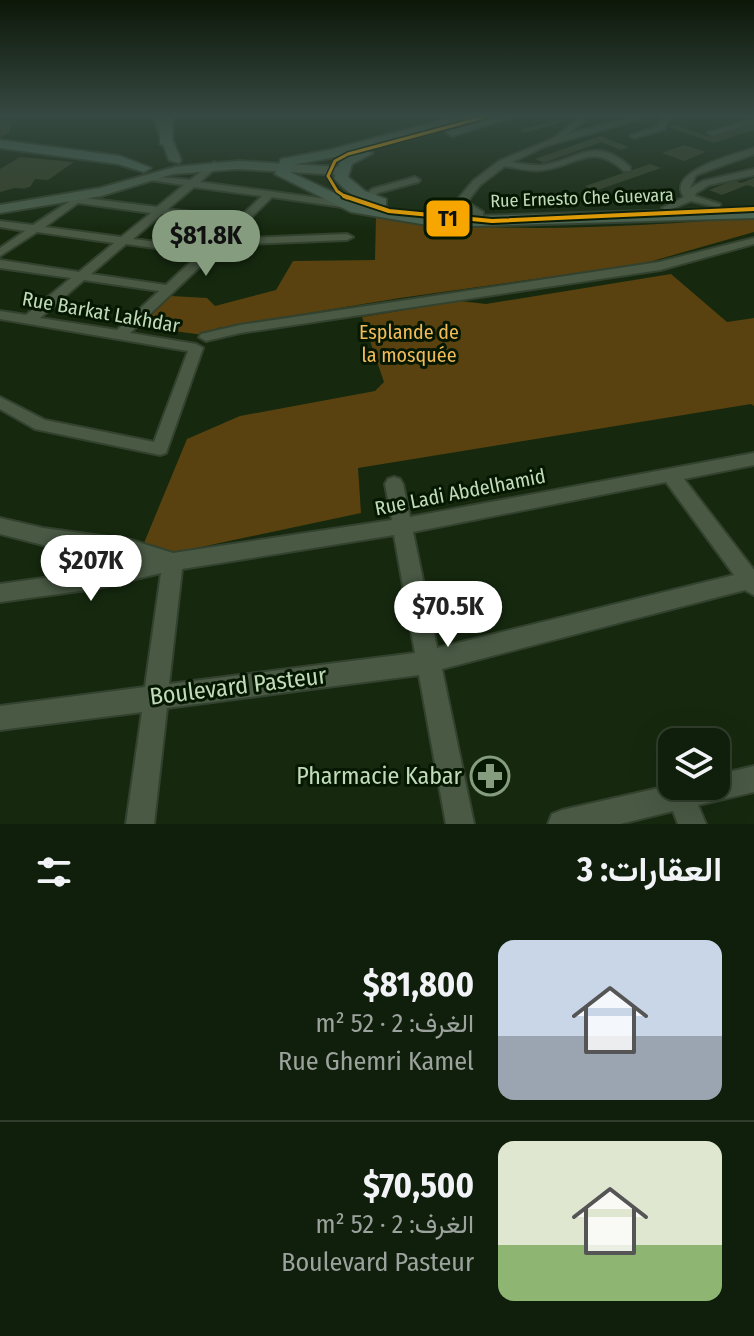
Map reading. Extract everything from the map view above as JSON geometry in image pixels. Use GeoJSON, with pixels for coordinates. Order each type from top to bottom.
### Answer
{"type":"FeatureCollection","features":[{"type":"Feature","properties":{"kind":"highway"},"geometry":{"type":"LineString","coordinates":[[86,155],[161,163],[162,155]]}},
{"type":"Feature","properties":{"kind":"main road"},"geometry":{"type":"LineString","coordinates":[[159,155],[161,163]]}},
{"type":"Feature","properties":{"kind":"main road"},"geometry":{"type":"LineString","coordinates":[[161,155],[161,163]]}},
{"type":"Feature","properties":{"kind":"main road"},"geometry":{"type":"LineString","coordinates":[[0,209],[101,192],[161,163],[294,166],[331,155]]}},
{"type":"Feature","properties":{"kind":"main road"},"geometry":{"type":"LineString","coordinates":[[361,155],[342,168],[345,183],[368,198]]}},
{"type":"Feature","properties":{"kind":"main road","name":"Rue Ernesto Che Guevara"},"geometry":{"type":"LineString","coordinates":[[161,163],[342,168]]}},
{"type":"Feature","properties":{"kind":"main road","name":"Rue Ernesto Che Guevara"},"geometry":{"type":"LineString","coordinates":[[294,166],[288,179],[342,204],[384,215],[439,222],[754,213]]}},
{"type":"Feature","properties":{"kind":"main road","name":"Rue Ernesto Che Guevara"},"geometry":{"type":"LineString","coordinates":[[368,198],[439,211],[479,214],[754,204]]}},
{"type":"Feature","properties":{"kind":"street"},"geometry":{"type":"LineString","coordinates":[[439,211],[456,208],[473,186],[502,163],[520,155]]}},
{"type":"Feature","properties":{"kind":"street"},"geometry":{"type":"LineString","coordinates":[[502,163],[541,168],[587,155]]}},
{"type":"Feature","properties":{"kind":"street"},"geometry":{"type":"LineString","coordinates":[[613,155],[627,169]]}},
{"type":"Feature","properties":{"kind":"street"},"geometry":{"type":"LineString","coordinates":[[716,206],[690,198],[685,192],[685,185],[693,173],[742,155]]}},
{"type":"Feature","properties":{"kind":"street"},"geometry":{"type":"LineString","coordinates":[[161,163],[188,185],[342,204]]}},
{"type":"Feature","properties":{"kind":"street"},"geometry":{"type":"LineString","coordinates":[[29,320],[214,165]]}},
{"type":"Feature","properties":{"kind":"street"},"geometry":{"type":"LineString","coordinates":[[690,198],[691,192],[706,183],[754,172]]}},
{"type":"Feature","properties":{"kind":"street"},"geometry":{"type":"LineString","coordinates":[[368,198],[375,191],[415,180]]}},
{"type":"Feature","properties":{"kind":"street"},"geometry":{"type":"LineString","coordinates":[[120,335],[269,195]]}},
{"type":"Feature","properties":{"kind":"street"},"geometry":{"type":"LineString","coordinates":[[0,253],[79,198],[241,221]]}},
{"type":"Feature","properties":{"kind":"street"},"geometry":{"type":"LineString","coordinates":[[667,208],[690,198]]}},
{"type":"Feature","properties":{"kind":"street"},"geometry":{"type":"LineString","coordinates":[[461,203],[479,214]]}},
{"type":"Feature","properties":{"kind":"street"},"geometry":{"type":"LineString","coordinates":[[0,224],[208,252]]}},
{"type":"Feature","properties":{"kind":"street"},"geometry":{"type":"LineString","coordinates":[[224,237],[246,241],[347,237]]}},
{"type":"Feature","properties":{"kind":"street"},"geometry":{"type":"LineString","coordinates":[[0,402],[37,424],[160,449],[201,343],[240,329],[660,266],[754,243]]}},
{"type":"Feature","properties":{"kind":"street"},"geometry":{"type":"LineString","coordinates":[[0,264],[168,289]]}},
{"type":"Feature","properties":{"kind":"street","name":"Rue Barkat Lakhdar"},"geometry":{"type":"LineString","coordinates":[[0,315],[120,335],[201,343]]}},
{"type":"Feature","properties":{"kind":"street","name":"Rue Ladi Abdelhamid"},"geometry":{"type":"LineString","coordinates":[[0,593],[94,580],[173,562],[404,526],[754,459]]}},
{"type":"Feature","properties":{"kind":"street"},"geometry":{"type":"LineString","coordinates":[[670,474],[753,582]]}},
{"type":"Feature","properties":{"kind":"street"},"geometry":{"type":"LineString","coordinates":[[394,484],[404,526],[426,662],[460,824]]}},
{"type":"Feature","properties":{"kind":"street"},"geometry":{"type":"LineString","coordinates":[[0,526],[46,538],[142,551],[173,562],[140,824]]}},
{"type":"Feature","properties":{"kind":"street","name":"Boulevard Pasteur"},"geometry":{"type":"LineString","coordinates":[[0,718],[426,662],[753,582]]}},
{"type":"Feature","properties":{"kind":"street"},"geometry":{"type":"LineString","coordinates":[[730,785],[754,779]]}},
{"type":"Feature","properties":{"kind":"street"},"geometry":{"type":"LineString","coordinates":[[562,824],[667,800]]}},
{"type":"Feature","properties":{"kind":"street"},"geometry":{"type":"LineString","coordinates":[[681,800],[692,824]]}},
{"type":"Feature","properties":{"kind":"green space"},"geometry":{"type":"Polygon","coordinates":[[[376,217],[517,228],[754,218],[754,232],[642,264],[400,298],[218,328],[204,335],[135,326],[171,296],[207,298],[215,306],[276,290],[293,261],[375,260],[376,217]]]}},
{"type":"Feature","properties":{"kind":"green space","name":"Esplande de la mosquée"},"geometry":{"type":"Polygon","coordinates":[[[671,274],[727,322],[754,318],[754,406],[751,404],[358,468],[361,513],[173,553],[144,543],[187,439],[240,416],[375,391],[384,382],[362,317],[460,301],[486,304],[671,274]]]}},
{"type":"Feature","properties":{"kind":"building"},"geometry":{"type":"Polygon","coordinates":[[[545,155],[564,155],[544,163],[535,159],[545,155]]]}},
{"type":"Feature","properties":{"kind":"building"},"geometry":{"type":"Polygon","coordinates":[[[669,155],[698,155],[684,161],[669,155]]]}},
{"type":"Feature","properties":{"kind":"building"},"geometry":{"type":"Polygon","coordinates":[[[20,157],[74,162],[48,180],[35,179],[30,187],[24,188],[28,189],[0,192],[0,169],[20,157]]]}},
{"type":"Feature","properties":{"kind":"building"},"geometry":{"type":"Polygon","coordinates":[[[650,164],[661,168],[595,191],[585,186],[650,164]]]}},
{"type":"Feature","properties":{"kind":"building"},"geometry":{"type":"Polygon","coordinates":[[[754,178],[754,187],[747,185],[722,195],[709,190],[734,180],[741,183],[754,178]]]}},
{"type":"Feature","properties":{"kind":"transit line","name":"T1"},"geometry":{"type":"LineString","coordinates":[[345,155],[335,161],[328,176],[338,193],[351,201],[389,211],[492,221],[754,209]]}},
{"type":"Feature","properties":{"kind":"place","name":"Pharmacie Kabar"},"geometry":{"type":"Point","coordinates":[490,776]}}]}
